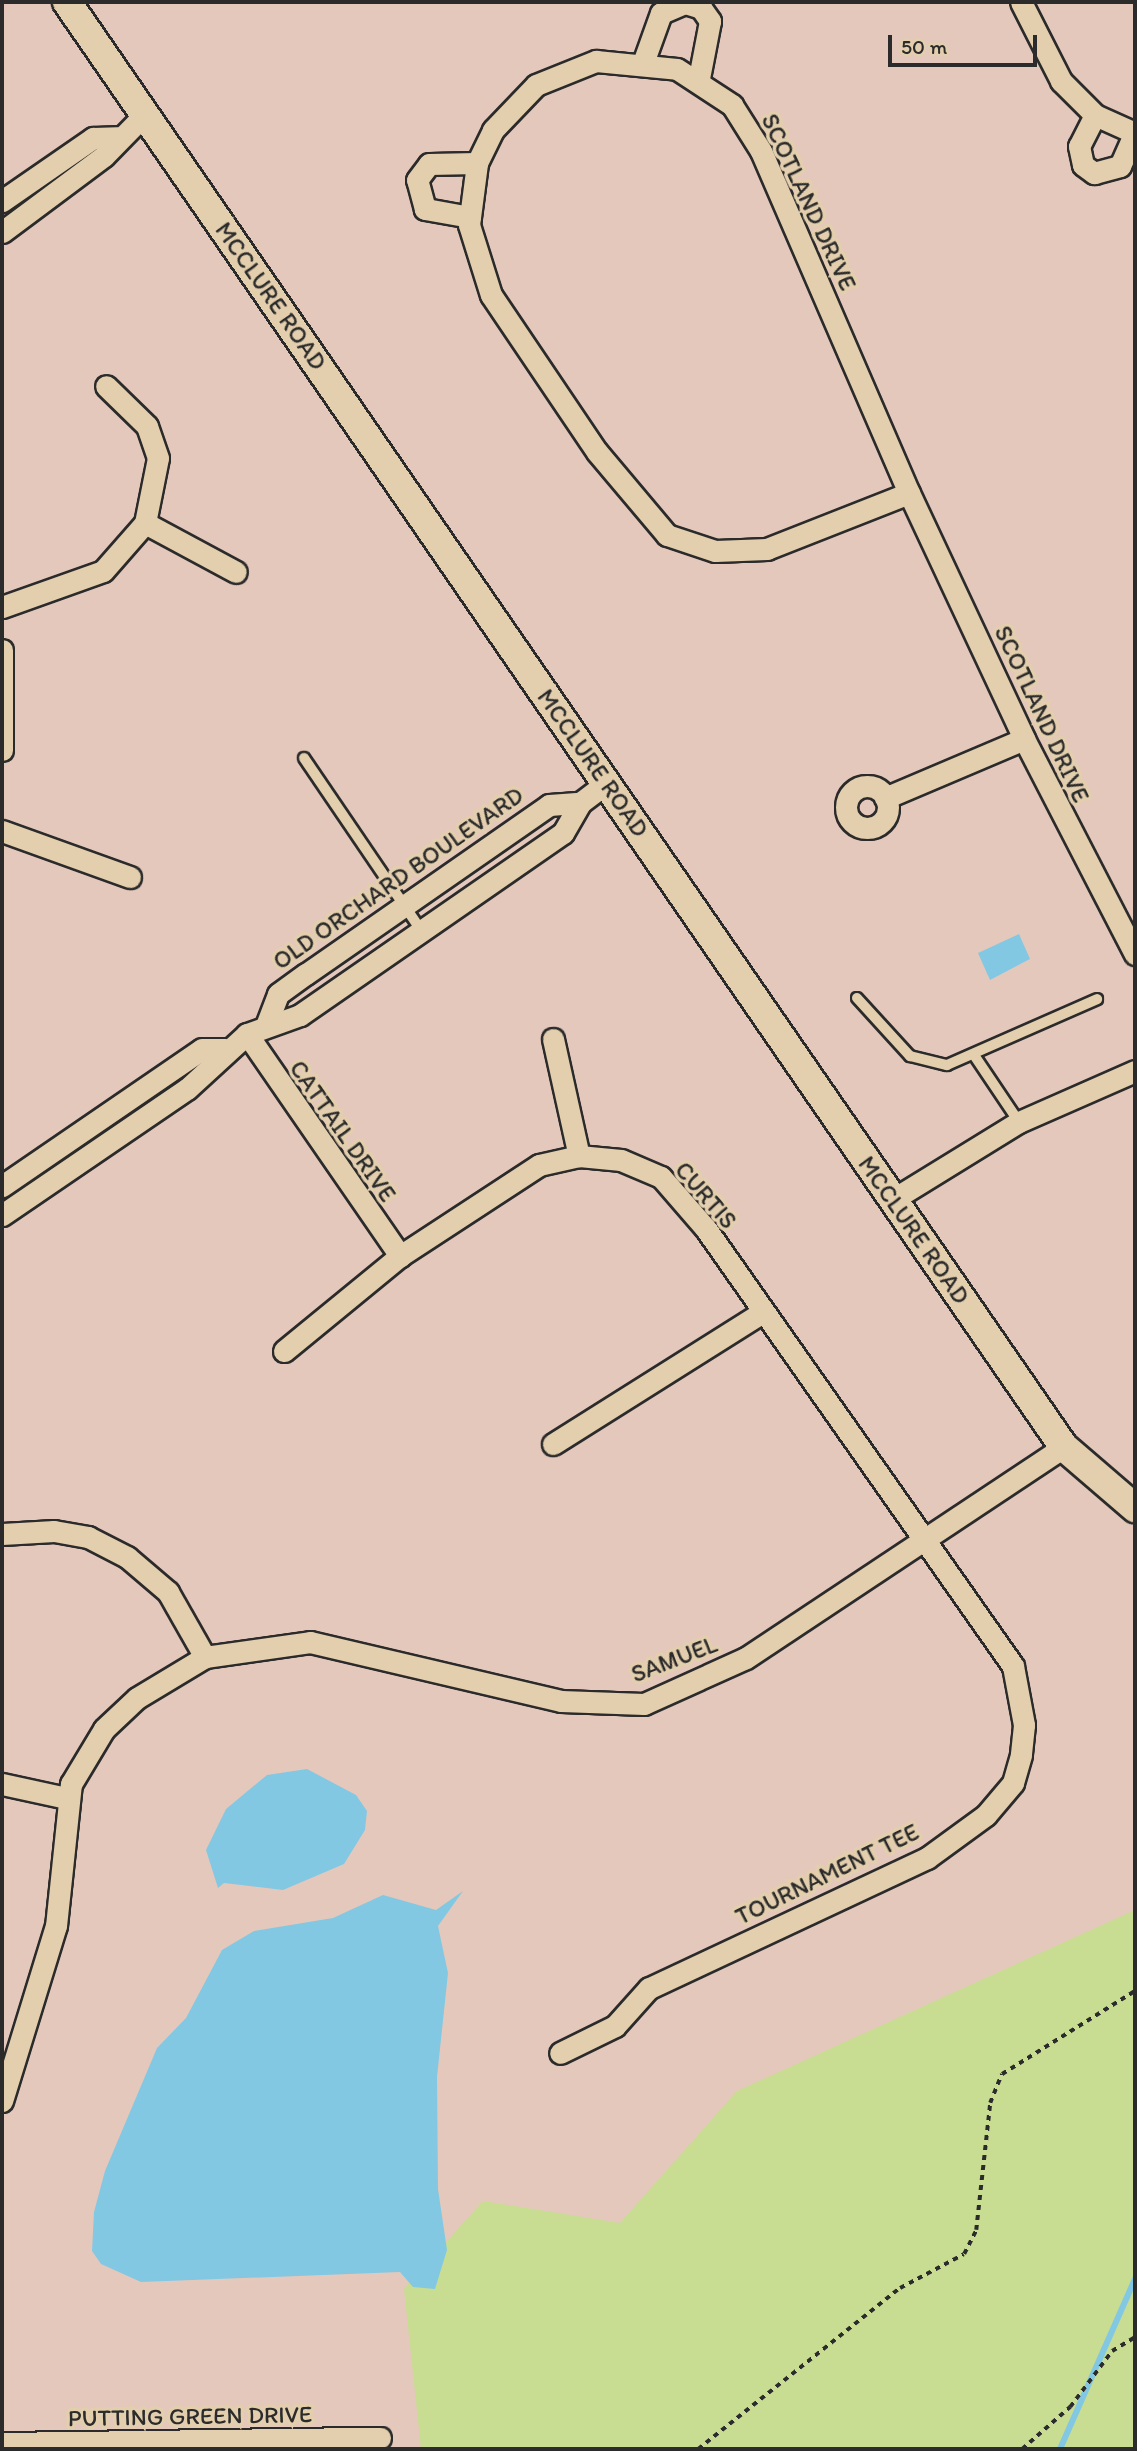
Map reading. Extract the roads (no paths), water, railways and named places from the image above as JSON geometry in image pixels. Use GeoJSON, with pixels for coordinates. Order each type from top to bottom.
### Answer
{"type":"FeatureCollection","features":[{"type":"Feature","properties":{"kind":"street","name":"MCCLURE ROAD"},"geometry":{"type":"LineString","coordinates":[[67,2],[1064,1447],[1135,1508]]}},
{"type":"Feature","properties":{"kind":"street"},"geometry":{"type":"LineString","coordinates":[[1021,2],[1061,81],[1095,115],[1135,133],[1120,166],[1094,173],[1083,165],[1079,146],[1095,115]]}},
{"type":"Feature","properties":{"kind":"street"},"geometry":{"type":"LineString","coordinates":[[643,63],[661,13],[685,3],[701,8],[710,21],[699,78]]}},
{"type":"Feature","properties":{"kind":"street","name":"SCOTLAND DRIVE"},"geometry":{"type":"LineString","coordinates":[[909,493],[766,549],[715,551],[667,535],[597,452],[491,295],[470,217],[477,163],[493,130],[537,85],[596,61],[643,63],[699,78],[733,105],[761,151],[909,493],[1024,739],[1135,954]]}},
{"type":"Feature","properties":{"kind":"street"},"geometry":{"type":"LineString","coordinates":[[2,232],[104,156],[117,137],[145,114]]}},
{"type":"Feature","properties":{"kind":"street"},"geometry":{"type":"LineString","coordinates":[[2,201],[93,138],[117,137]]}},
{"type":"Feature","properties":{"kind":"street"},"geometry":{"type":"LineString","coordinates":[[470,217],[425,209],[417,180],[429,164],[477,163]]}},
{"type":"Feature","properties":{"kind":"street"},"geometry":{"type":"LineString","coordinates":[[2,607],[103,571],[145,523],[158,486],[158,457],[147,426],[106,386]]}},
{"type":"Feature","properties":{"kind":"street"},"geometry":{"type":"LineString","coordinates":[[145,523],[236,572]]}},
{"type":"Feature","properties":{"kind":"street"},"geometry":{"type":"LineString","coordinates":[[2,649],[2,750]]}},
{"type":"Feature","properties":{"kind":"street"},"geometry":{"type":"LineString","coordinates":[[886,798],[1024,739]]}},
{"type":"Feature","properties":{"kind":"street","name":"OLD ORCHARD BOULEVARD"},"geometry":{"type":"LineString","coordinates":[[2,1215],[187,1089],[225,1049],[267,1023],[300,1015],[563,832],[580,803],[607,783]]}},
{"type":"Feature","properties":{"kind":"street","name":"OLD ORCHARD BOULEVARD"},"geometry":{"type":"LineString","coordinates":[[267,1023],[278,994],[404,905],[550,805],[580,803]]}},
{"type":"Feature","properties":{"kind":"street"},"geometry":{"type":"LineString","coordinates":[[2,831],[130,877]]}},
{"type":"Feature","properties":{"kind":"street","name":"CATTAIL DRIVE"},"geometry":{"type":"LineString","coordinates":[[247,1034],[400,1256]]}},
{"type":"Feature","properties":{"kind":"street"},"geometry":{"type":"LineString","coordinates":[[553,1039],[579,1156]]}},
{"type":"Feature","properties":{"kind":"street","name":"OLD ORCHARD BOULEVARD"},"geometry":{"type":"LineString","coordinates":[[2,1186],[202,1049],[225,1049]]}},
{"type":"Feature","properties":{"kind":"street"},"geometry":{"type":"LineString","coordinates":[[892,1200],[1019,1122],[1135,1071]]}},
{"type":"Feature","properties":{"kind":"street","name":"CURTIS"},"geometry":{"type":"LineString","coordinates":[[284,1351],[400,1256],[489,1192],[539,1165],[579,1156],[621,1160],[661,1177],[706,1229],[761,1313],[921,1537]]}},
{"type":"Feature","properties":{"kind":"street"},"geometry":{"type":"LineString","coordinates":[[552,1444],[761,1313]]}},
{"type":"Feature","properties":{"kind":"street","name":"SAMUEL"},"geometry":{"type":"LineString","coordinates":[[205,1657],[310,1642],[561,1701],[644,1704],[746,1658],[921,1537],[1064,1447]]}},
{"type":"Feature","properties":{"kind":"street"},"geometry":{"type":"LineString","coordinates":[[2,1534],[54,1531],[89,1537],[127,1557],[168,1592],[205,1657],[117,1714],[67,1798],[56,1926],[2,2101]]}},
{"type":"Feature","properties":{"kind":"street","name":"TOURNAMENT TEE"},"geometry":{"type":"LineString","coordinates":[[561,2053],[615,2026],[649,1988],[927,1858],[986,1815],[1013,1783],[1024,1726],[1013,1666],[921,1537]]}},
{"type":"Feature","properties":{"kind":"street"},"geometry":{"type":"LineString","coordinates":[[2,1784],[67,1798]]}},
{"type":"Feature","properties":{"kind":"street","name":"PUTTING GREEN DRIVE"},"geometry":{"type":"LineString","coordinates":[[2,2443],[380,2438]]}},
{"type":"Feature","properties":{"kind":"lane"},"geometry":{"type":"LineString","coordinates":[[303,758],[421,930]]}},
{"type":"Feature","properties":{"kind":"lane"},"geometry":{"type":"LineString","coordinates":[[857,998],[924,1065],[947,1065],[974,1055],[1097,999]]}},
{"type":"Feature","properties":{"kind":"lane"},"geometry":{"type":"LineString","coordinates":[[974,1055],[1019,1122]]}},
{"type":"Feature","properties":{"kind":"water"},"geometry":{"type":"Polygon","coordinates":[[[1019,934],[1030,959],[990,980],[978,953],[1019,934]]]}},
{"type":"Feature","properties":{"kind":"water"},"geometry":{"type":"Polygon","coordinates":[[[307,1769],[356,1795],[367,1811],[365,1830],[344,1864],[283,1890],[224,1883],[218,1888],[206,1850],[226,1809],[267,1775],[307,1769]]]}},
{"type":"Feature","properties":{"kind":"water"},"geometry":{"type":"Polygon","coordinates":[[[463,1891],[438,1926],[448,1973],[437,2077],[438,2189],[447,2250],[435,2289],[413,2287],[400,2272],[141,2282],[101,2264],[92,2251],[94,2212],[105,2171],[157,2048],[186,2018],[222,1950],[254,1931],[333,1918],[383,1895],[436,1910],[463,1891]]]}},
{"type":"Feature","properties":{"kind":"waterway"},"geometry":{"type":"LineString","coordinates":[[1060,2449],[1135,2279]]}}]}
